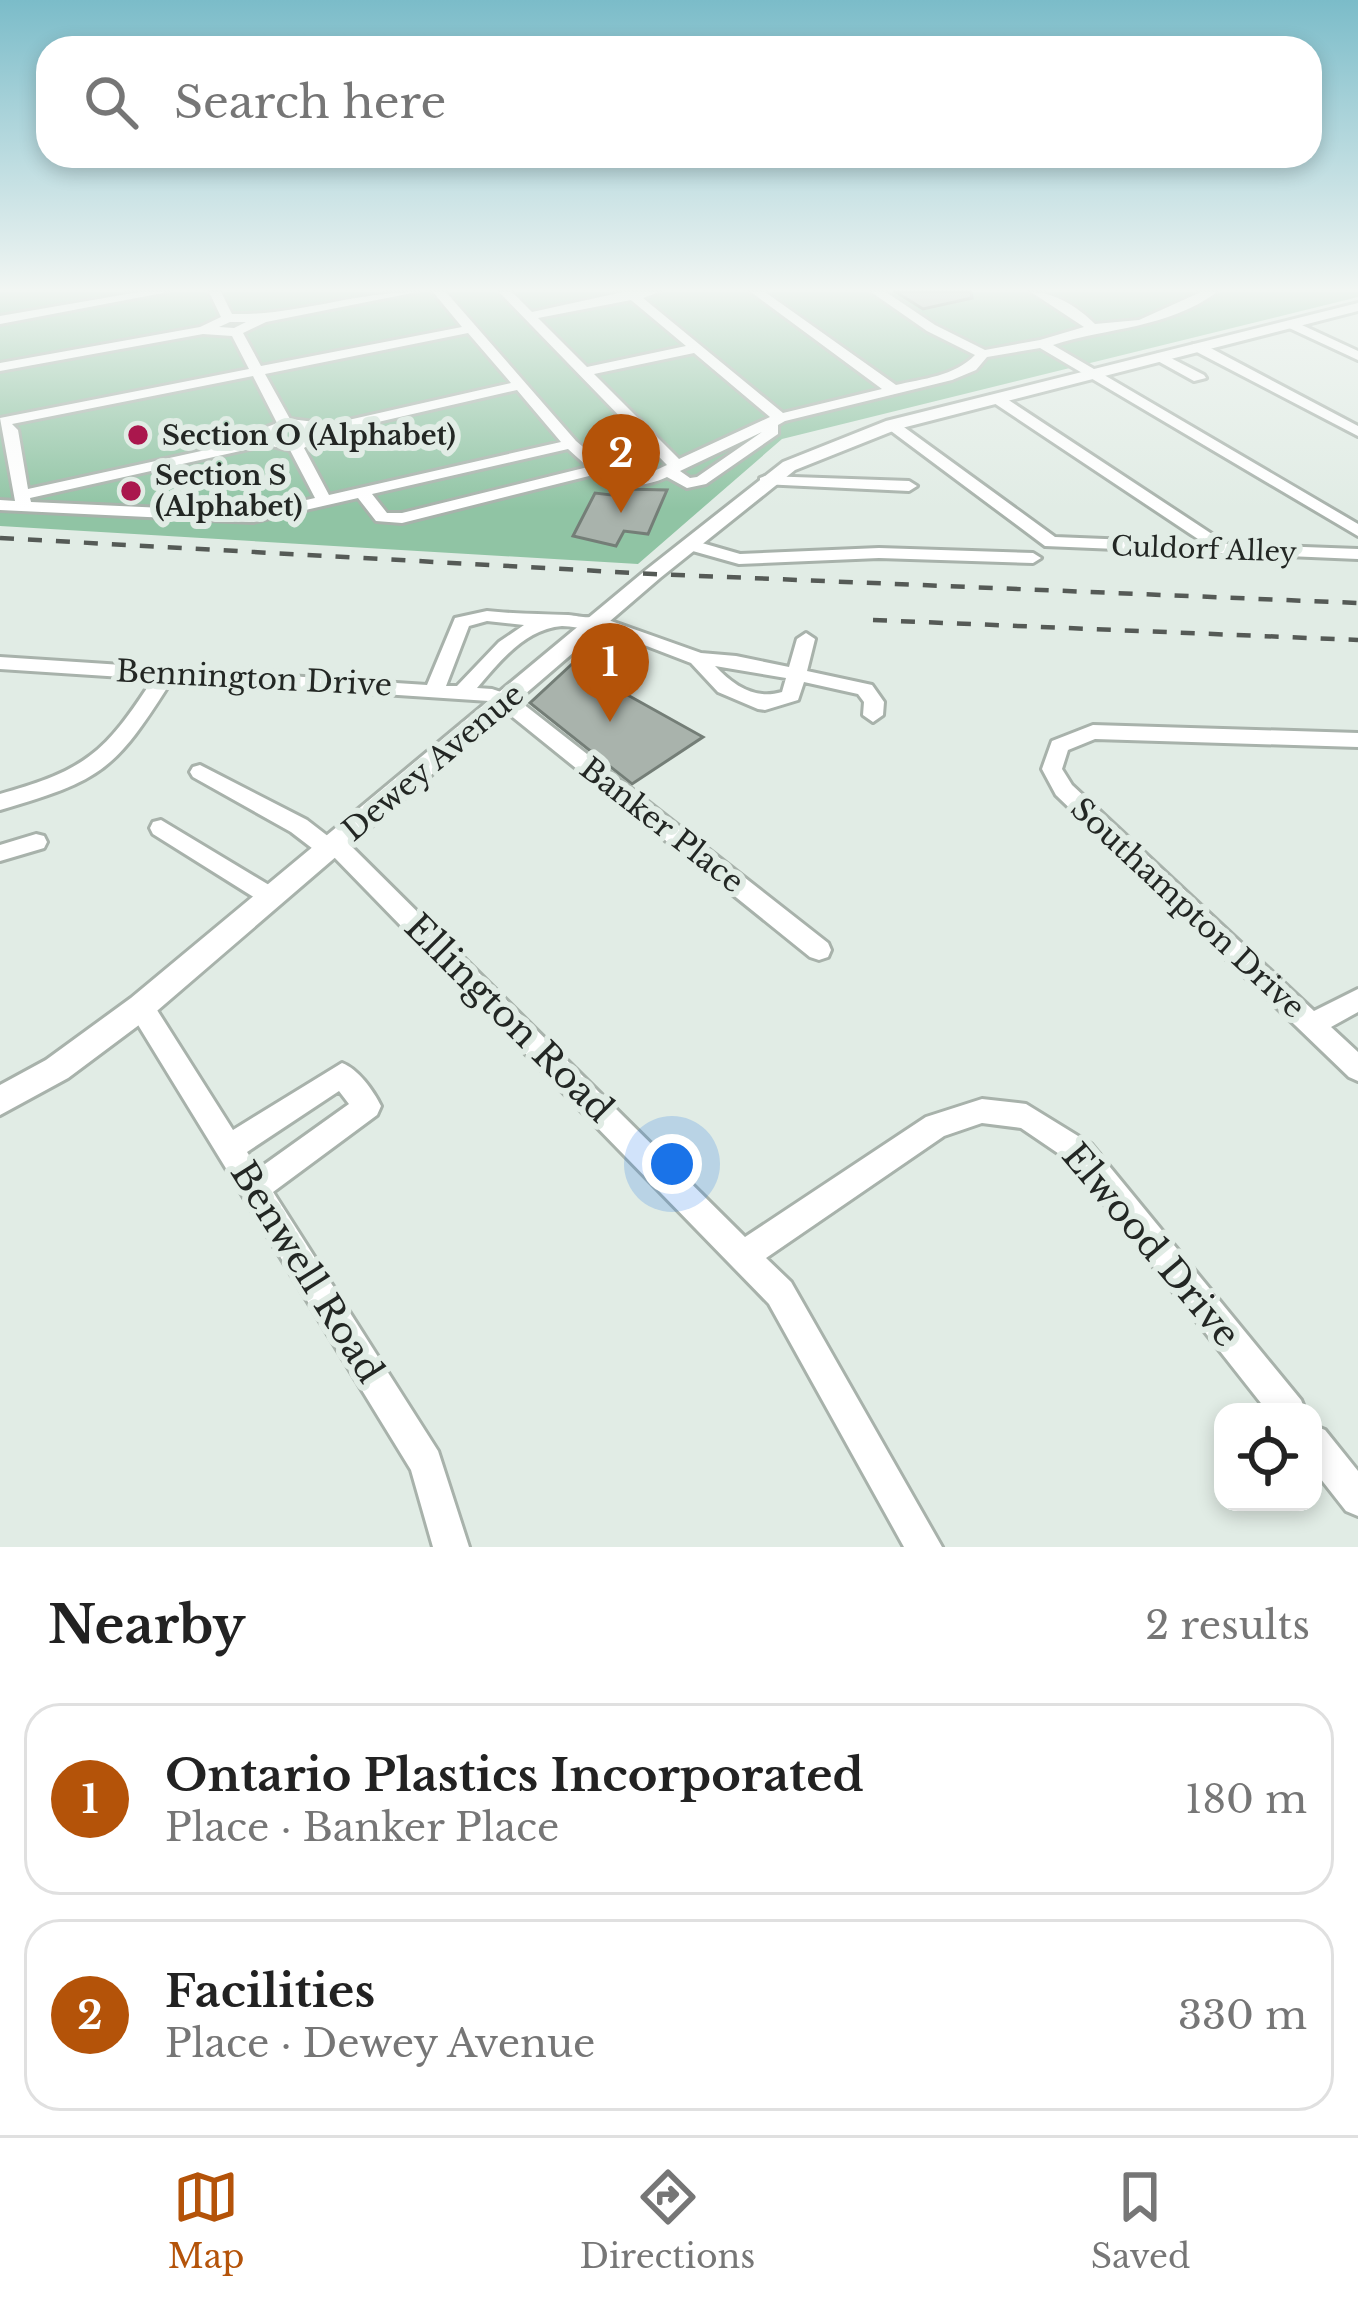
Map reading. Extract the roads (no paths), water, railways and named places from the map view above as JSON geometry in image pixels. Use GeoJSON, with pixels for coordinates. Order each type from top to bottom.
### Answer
{"type":"FeatureCollection","features":[{"type":"Feature","properties":{"kind":"main road","name":"Dewey Avenue"},"geometry":{"type":"LineString","coordinates":[[0,1101],[56,1069],[140,1007],[765,481],[832,445],[892,425],[1131,364]]}},
{"type":"Feature","properties":{"kind":"street"},"geometry":{"type":"LineString","coordinates":[[253,364],[285,424]]}},
{"type":"Feature","properties":{"kind":"street"},"geometry":{"type":"LineString","coordinates":[[22,500],[3,425],[314,364]]}},
{"type":"Feature","properties":{"kind":"street"},"geometry":{"type":"LineString","coordinates":[[502,364],[571,444],[610,477],[645,481],[674,469]]}},
{"type":"Feature","properties":{"kind":"street"},"geometry":{"type":"LineString","coordinates":[[576,364],[687,483],[701,481],[772,431],[774,420]]}},
{"type":"Feature","properties":{"kind":"street"},"geometry":{"type":"LineString","coordinates":[[584,372],[621,364]]}},
{"type":"Feature","properties":{"kind":"street"},"geometry":{"type":"LineString","coordinates":[[714,364],[774,420]]}},
{"type":"Feature","properties":{"kind":"street"},"geometry":{"type":"LineString","coordinates":[[857,364],[893,390]]}},
{"type":"Feature","properties":{"kind":"street"},"geometry":{"type":"LineString","coordinates":[[774,420],[946,377],[974,364]]}},
{"type":"Feature","properties":{"kind":"street"},"geometry":{"type":"LineString","coordinates":[[1075,364],[1358,531]]}},
{"type":"Feature","properties":{"kind":"street"},"geometry":{"type":"LineString","coordinates":[[1174,364],[1199,378]]}},
{"type":"Feature","properties":{"kind":"street"},"geometry":{"type":"LineString","coordinates":[[1230,364],[1358,432]]}},
{"type":"Feature","properties":{"kind":"street"},"geometry":{"type":"LineString","coordinates":[[0,505],[267,441],[296,447],[312,441],[318,430],[520,385]]}},
{"type":"Feature","properties":{"kind":"street"},"geometry":{"type":"LineString","coordinates":[[996,398],[1223,549]]}},
{"type":"Feature","properties":{"kind":"street"},"geometry":{"type":"LineString","coordinates":[[267,441],[268,434],[285,424],[310,424],[318,430]]}},
{"type":"Feature","properties":{"kind":"street","name":"Culdorf Alley"},"geometry":{"type":"LineString","coordinates":[[892,425],[1051,542],[1350,553]]}},
{"type":"Feature","properties":{"kind":"street"},"geometry":{"type":"LineString","coordinates":[[22,500],[254,517],[571,444]]}},
{"type":"Feature","properties":{"kind":"street"},"geometry":{"type":"LineString","coordinates":[[296,447],[324,500]]}},
{"type":"Feature","properties":{"kind":"street"},"geometry":{"type":"LineString","coordinates":[[362,492],[382,518],[402,518],[597,469]]}},
{"type":"Feature","properties":{"kind":"street"},"geometry":{"type":"LineString","coordinates":[[765,481],[909,486]]}},
{"type":"Feature","properties":{"kind":"street"},"geometry":{"type":"LineString","coordinates":[[688,544],[739,559],[879,553],[1033,558]]}},
{"type":"Feature","properties":{"kind":"street"},"geometry":{"type":"LineString","coordinates":[[1350,553],[1358,577]]}},
{"type":"Feature","properties":{"kind":"street"},"geometry":{"type":"LineString","coordinates":[[436,688],[461,622],[487,616],[542,622],[574,619],[698,659],[736,662],[866,689],[874,702],[873,715]]}},
{"type":"Feature","properties":{"kind":"street"},"geometry":{"type":"LineString","coordinates":[[464,690],[519,635],[542,622]]}},
{"type":"Feature","properties":{"kind":"street"},"geometry":{"type":"LineString","coordinates":[[698,659],[725,688],[765,704],[780,703],[791,696],[806,639]]}},
{"type":"Feature","properties":{"kind":"street","name":"Bennington Drive"},"geometry":{"type":"LineString","coordinates":[[0,663],[464,690],[506,701]]}},
{"type":"Feature","properties":{"kind":"street"},"geometry":{"type":"LineString","coordinates":[[0,802],[80,778],[101,765],[117,750],[167,673]]}},
{"type":"Feature","properties":{"kind":"street","name":"Banker Place"},"geometry":{"type":"LineString","coordinates":[[506,701],[819,950]]}},
{"type":"Feature","properties":{"kind":"street","name":"Southampton Drive"},"geometry":{"type":"LineString","coordinates":[[1358,740],[1093,732],[1065,741],[1052,769],[1064,790],[1358,1069]]}},
{"type":"Feature","properties":{"kind":"street","name":"Ellington Road"},"geometry":{"type":"LineString","coordinates":[[200,772],[332,847],[746,1254],[800,1322],[924,1547]]}},
{"type":"Feature","properties":{"kind":"street"},"geometry":{"type":"LineString","coordinates":[[160,829],[271,897]]}},
{"type":"Feature","properties":{"kind":"street"},"geometry":{"type":"LineString","coordinates":[[0,853],[36,842]]}},
{"type":"Feature","properties":{"kind":"street"},"geometry":{"type":"LineString","coordinates":[[1312,1025],[1358,1000]]}},
{"type":"Feature","properties":{"kind":"street","name":"Benwell Road"},"geometry":{"type":"LineString","coordinates":[[140,1007],[426,1463],[451,1547]]}},
{"type":"Feature","properties":{"kind":"street"},"geometry":{"type":"LineString","coordinates":[[229,1148],[343,1075],[368,1106],[255,1188]]}},
{"type":"Feature","properties":{"kind":"street","name":"Elwood Drive"},"geometry":{"type":"LineString","coordinates":[[746,1254],[936,1126],[982,1111],[1026,1116],[1081,1153],[1282,1403]]}},
{"type":"Feature","properties":{"kind":"street"},"geometry":{"type":"LineString","coordinates":[[1322,1453],[1358,1499]]}},
{"type":"Feature","properties":{"kind":"railway"},"geometry":{"type":"LineString","coordinates":[[0,538],[653,574],[1358,603]]}},
{"type":"Feature","properties":{"kind":"railway"},"geometry":{"type":"LineString","coordinates":[[873,620],[1358,640]]}},
{"type":"Feature","properties":{"kind":"place","name":"Section O (Alphabet)"},"geometry":{"type":"Point","coordinates":[138,435]}},
{"type":"Feature","properties":{"kind":"place","name":"Section S (Alphabet)"},"geometry":{"type":"Point","coordinates":[131,491]}},
{"type":"Feature","properties":{"kind":"place","name":"Facilities"},"geometry":{"type":"Point","coordinates":[621,513]}},
{"type":"Feature","properties":{"kind":"place","name":"Ontario Plastics Incorporated"},"geometry":{"type":"Point","coordinates":[610,722]}}]}
